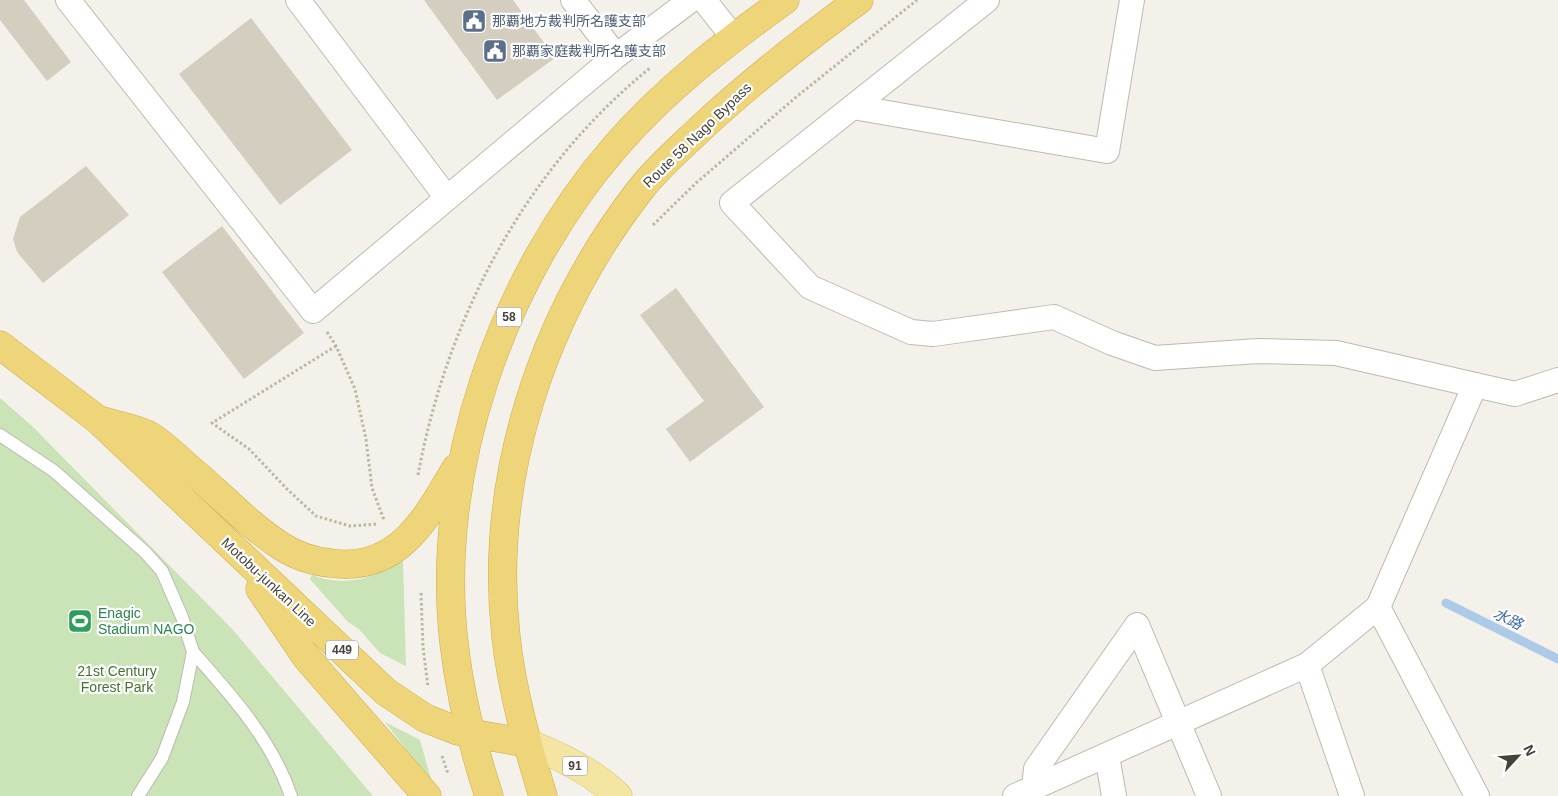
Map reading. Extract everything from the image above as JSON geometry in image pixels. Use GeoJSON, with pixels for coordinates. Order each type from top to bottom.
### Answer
{"type":"FeatureCollection","features":[{"type":"Feature","properties":{"kind":"highway","name":"58"},"geometry":{"type":"LineString","coordinates":[[489,796],[471,734],[454,642],[452,563],[454,513],[465,453],[495,354],[517,298],[551,236],[574,200],[615,147],[659,102],[733,37],[785,0]]}},
{"type":"Feature","properties":{"kind":"highway","name":"Route 58 Nago Bypass"},"geometry":{"type":"LineString","coordinates":[[543,796],[527,743],[506,637],[503,536],[512,471],[526,415],[552,342],[578,287],[610,233],[641,188],[730,101],[788,53],[859,0]]}},
{"type":"Feature","properties":{"kind":"highway","name":"Motobu-junkan Line"},"geometry":{"type":"LineString","coordinates":[[0,345],[97,419],[386,692],[425,718],[471,734],[527,743]]}},
{"type":"Feature","properties":{"kind":"highway"},"geometry":{"type":"LineString","coordinates":[[97,419],[150,436],[251,524],[302,558],[342,565],[362,565],[377,561],[403,543],[439,496],[465,453]]}},
{"type":"Feature","properties":{"kind":"highway"},"geometry":{"type":"LineString","coordinates":[[229,543],[306,658],[426,796]]}},
{"type":"Feature","properties":{"kind":"main road","name":"Motobu-junkan Line"},"geometry":{"type":"LineString","coordinates":[[527,743],[551,752],[584,771],[618,796]]}},
{"type":"Feature","properties":{"kind":"street"},"geometry":{"type":"LineString","coordinates":[[68,0],[313,311],[616,56],[690,0]]}},
{"type":"Feature","properties":{"kind":"street"},"geometry":{"type":"LineString","coordinates":[[298,0],[447,198]]}},
{"type":"Feature","properties":{"kind":"street"},"geometry":{"type":"LineString","coordinates":[[573,0],[616,56]]}},
{"type":"Feature","properties":{"kind":"street"},"geometry":{"type":"LineString","coordinates":[[704,0],[733,37]]}},
{"type":"Feature","properties":{"kind":"street"},"geometry":{"type":"LineString","coordinates":[[987,0],[732,203],[810,287],[911,332],[933,334],[1054,317],[1112,343],[1155,358],[1258,351],[1336,354],[1515,394],[1558,380]]}},
{"type":"Feature","properties":{"kind":"street"},"geometry":{"type":"LineString","coordinates":[[853,107],[1106,151],[1132,0]]}},
{"type":"Feature","properties":{"kind":"street"},"geometry":{"type":"LineString","coordinates":[[1024,792],[1307,665],[1378,607],[1475,385]]}},
{"type":"Feature","properties":{"kind":"street"},"geometry":{"type":"LineString","coordinates":[[1378,607],[1478,796]]}},
{"type":"Feature","properties":{"kind":"street"},"geometry":{"type":"LineString","coordinates":[[1024,792],[1036,769],[1137,625],[1209,796]]}},
{"type":"Feature","properties":{"kind":"street"},"geometry":{"type":"LineString","coordinates":[[1307,665],[1352,796]]}},
{"type":"Feature","properties":{"kind":"street"},"geometry":{"type":"LineString","coordinates":[[1107,756],[1114,796]]}},
{"type":"Feature","properties":{"kind":"lane"},"geometry":{"type":"LineString","coordinates":[[0,435],[54,471],[145,552],[162,572],[173,595],[193,652],[241,706],[282,770],[291,796]]}},
{"type":"Feature","properties":{"kind":"lane"},"geometry":{"type":"LineString","coordinates":[[138,796],[162,758],[183,702],[193,652]]}},
{"type":"Feature","properties":{"kind":"path"},"geometry":{"type":"LineString","coordinates":[[647,232],[696,183],[780,110],[917,0]]}},
{"type":"Feature","properties":{"kind":"path"},"geometry":{"type":"LineString","coordinates":[[313,311],[336,346],[355,389],[366,440],[372,488],[386,523],[350,526],[316,516],[286,489],[250,449],[212,423],[336,346]]}},
{"type":"Feature","properties":{"kind":"green space","name":"21st Century Forest Park"},"geometry":{"type":"Polygon","coordinates":[[[0,398],[32,426],[233,630],[373,796],[0,796],[0,398]]]}},
{"type":"Feature","properties":{"kind":"green space"},"geometry":{"type":"Polygon","coordinates":[[[403,561],[406,666],[380,653],[359,629],[348,622],[310,579],[312,575],[336,581],[359,579],[381,572],[403,561]]]}},
{"type":"Feature","properties":{"kind":"green space"},"geometry":{"type":"Polygon","coordinates":[[[385,722],[420,740],[432,783],[385,722]]]}},
{"type":"Feature","properties":{"kind":"building"},"geometry":{"type":"Polygon","coordinates":[[[0,0],[24,0],[71,62],[47,81],[0,20],[0,0]]]}},
{"type":"Feature","properties":{"kind":"building"},"geometry":{"type":"Polygon","coordinates":[[[424,0],[513,0],[555,58],[497,100],[424,0]]]}},
{"type":"Feature","properties":{"kind":"building"},"geometry":{"type":"Polygon","coordinates":[[[251,18],[352,150],[280,205],[179,74],[251,18]]]}},
{"type":"Feature","properties":{"kind":"building"},"geometry":{"type":"Polygon","coordinates":[[[86,166],[129,215],[43,283],[17,252],[13,239],[20,217],[86,166]]]}},
{"type":"Feature","properties":{"kind":"building"},"geometry":{"type":"Polygon","coordinates":[[[222,226],[304,333],[244,379],[162,272],[222,226]]]}},
{"type":"Feature","properties":{"kind":"building"},"geometry":{"type":"Polygon","coordinates":[[[676,288],[764,407],[690,462],[666,429],[704,401],[640,315],[676,288]]]}},
{"type":"Feature","properties":{"kind":"waterway","name":"水路"},"geometry":{"type":"LineString","coordinates":[[1446,603],[1558,659]]}},
{"type":"Feature","properties":{"kind":"place","name":"那覇地方裁判所名護支部"},"geometry":{"type":"Point","coordinates":[474,21]}},
{"type":"Feature","properties":{"kind":"place","name":"那覇家庭裁判所名護支部"},"geometry":{"type":"Point","coordinates":[495,51]}},
{"type":"Feature","properties":{"kind":"place","name":"Enagic Stadium NAGO"},"geometry":{"type":"Point","coordinates":[80,621]}}]}
